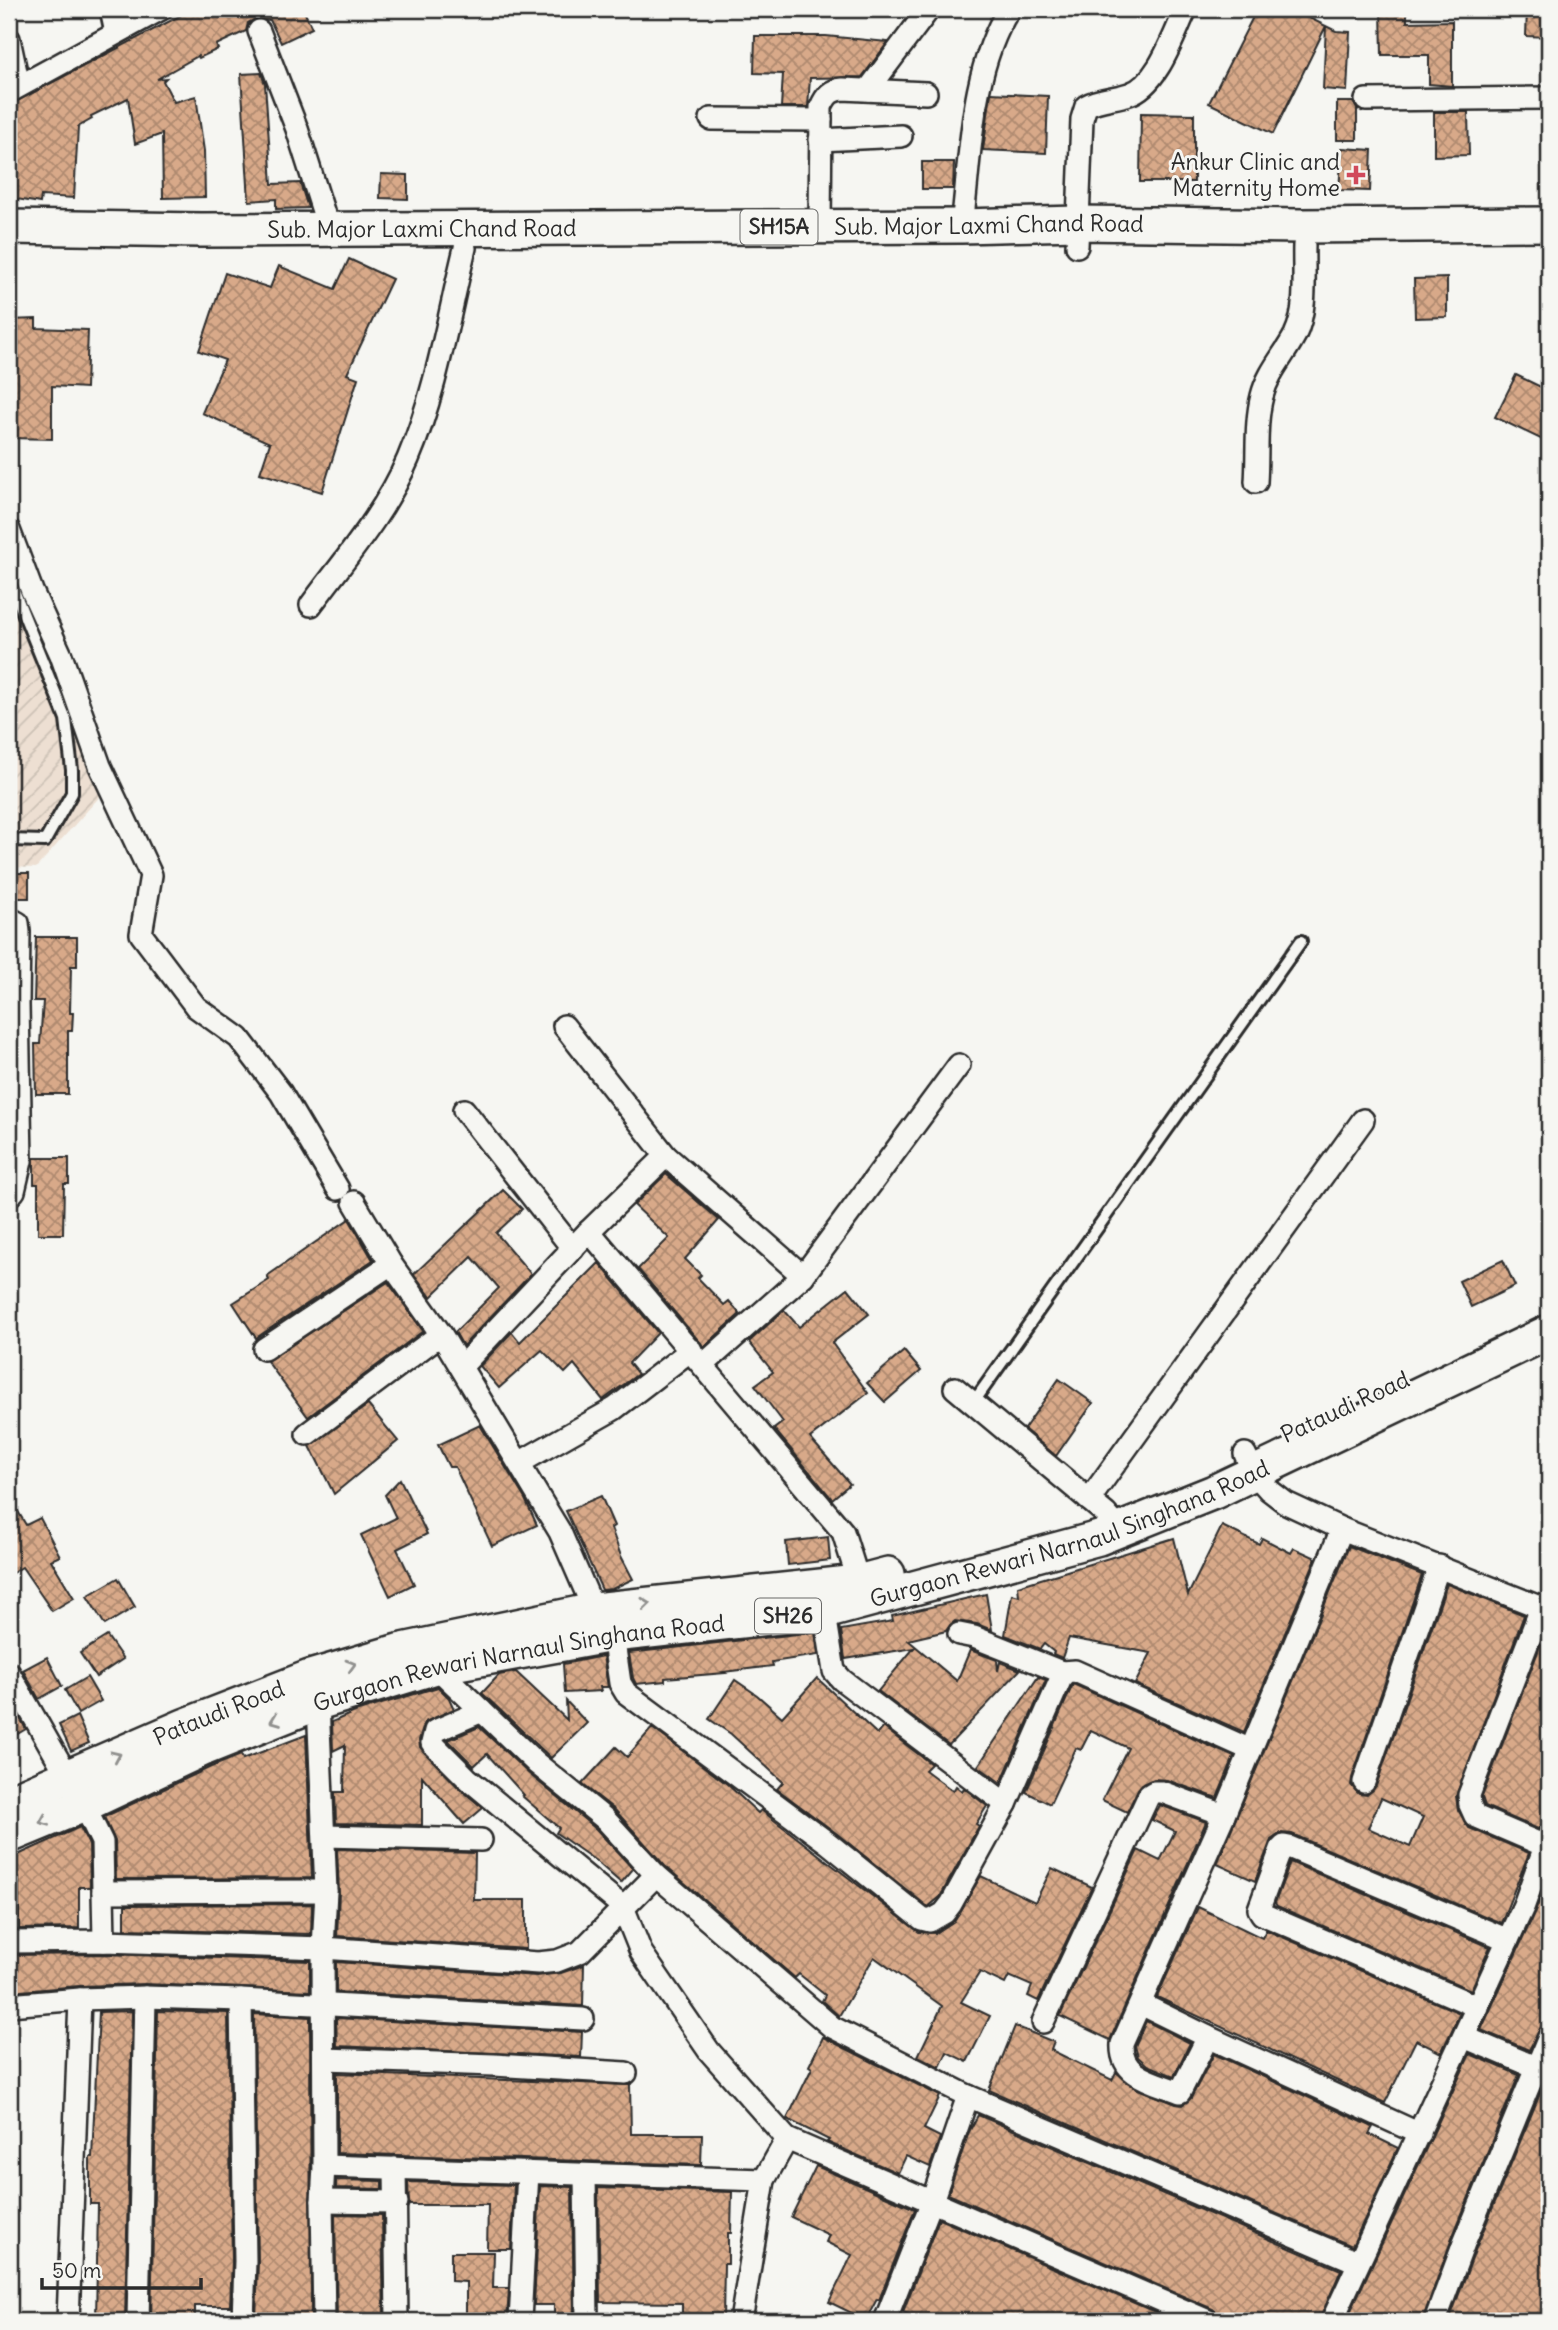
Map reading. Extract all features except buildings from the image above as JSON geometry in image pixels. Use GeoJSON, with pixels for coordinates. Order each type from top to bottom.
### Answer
{"type":"FeatureCollection","features":[{"type":"Feature","properties":{"kind":"main road","name":"Sub. Major Laxmi Chand Road"},"geometry":{"type":"LineString","coordinates":[[9,249],[465,248],[1078,235],[1302,226],[1549,225]]}},
{"type":"Feature","properties":{"kind":"main road","name":"Sub. Major Laxmi Chand Road"},"geometry":{"type":"LineString","coordinates":[[9,228],[329,230],[962,226],[1078,235],[1304,245],[1549,243]]}},
{"type":"Feature","properties":{"kind":"main road","name":"Pataudi Road"},"geometry":{"type":"LineString","coordinates":[[1250,1463],[1549,1307]]}},
{"type":"Feature","properties":{"kind":"main road","name":"Gurgaon Rewari Narnaul Singhana Road"},"geometry":{"type":"LineString","coordinates":[[9,1836],[76,1791],[203,1749],[314,1690],[436,1667],[600,1627],[862,1592],[1099,1538],[1105,1515],[1250,1463],[1549,1332]]}},
{"type":"Feature","properties":{"kind":"main road","name":"Pataudi Road"},"geometry":{"type":"LineString","coordinates":[[314,1690],[398,1651],[600,1627]]}},
{"type":"Feature","properties":{"kind":"main road","name":"SH26"},"geometry":{"type":"LineString","coordinates":[[9,1802],[76,1791]]}},
{"type":"Feature","properties":{"kind":"street"},"geometry":{"type":"LineString","coordinates":[[111,9],[116,33]]}},
{"type":"Feature","properties":{"kind":"street"},"geometry":{"type":"LineString","coordinates":[[9,39],[13,82],[161,9]]}},
{"type":"Feature","properties":{"kind":"street"},"geometry":{"type":"LineString","coordinates":[[868,90],[929,9]]}},
{"type":"Feature","properties":{"kind":"street"},"geometry":{"type":"LineString","coordinates":[[962,226],[979,87],[992,41],[1009,9]]}},
{"type":"Feature","properties":{"kind":"street"},"geometry":{"type":"LineString","coordinates":[[1078,235],[1082,119],[1086,106],[1093,102],[1132,94],[1146,82],[1156,71],[1186,9]]}},
{"type":"Feature","properties":{"kind":"street"},"geometry":{"type":"LineString","coordinates":[[259,31],[298,129],[329,230]]}},
{"type":"Feature","properties":{"kind":"street"},"geometry":{"type":"LineString","coordinates":[[820,227],[824,101],[834,90],[926,93]]}},
{"type":"Feature","properties":{"kind":"street"},"geometry":{"type":"LineString","coordinates":[[1366,100],[1549,98]]}},
{"type":"Feature","properties":{"kind":"street"},"geometry":{"type":"LineString","coordinates":[[711,119],[901,136]]}},
{"type":"Feature","properties":{"kind":"street"},"geometry":{"type":"LineString","coordinates":[[1256,482],[1261,400],[1272,369],[1299,325],[1304,245]]}},
{"type":"Feature","properties":{"kind":"street"},"geometry":{"type":"LineString","coordinates":[[311,605],[376,517],[407,461],[424,415],[465,248]]}},
{"type":"Feature","properties":{"kind":"street"},"geometry":{"type":"LineString","coordinates":[[9,530],[61,655],[100,766],[151,876],[141,934],[196,1007],[239,1038],[281,1093],[391,1264],[442,1334],[560,1532],[620,1683],[626,1692],[828,1843],[922,1919],[930,1921],[937,1919],[951,1905],[1006,1804],[1062,1679],[1061,1672]]}},
{"type":"Feature","properties":{"kind":"street"},"geometry":{"type":"LineString","coordinates":[[9,918],[18,923],[19,932],[13,1005],[21,1161],[14,1191],[9,1196]]}},
{"type":"Feature","properties":{"kind":"street"},"geometry":{"type":"LineString","coordinates":[[564,1026],[666,1156],[803,1276]]}},
{"type":"Feature","properties":{"kind":"street"},"geometry":{"type":"LineString","coordinates":[[519,1463],[697,1358],[803,1276],[959,1065]]}},
{"type":"Feature","properties":{"kind":"street"},"geometry":{"type":"LineString","coordinates":[[464,1110],[573,1249]]}},
{"type":"Feature","properties":{"kind":"street"},"geometry":{"type":"LineString","coordinates":[[955,1388],[1105,1515],[1363,1120]]}},
{"type":"Feature","properties":{"kind":"street"},"geometry":{"type":"LineString","coordinates":[[461,1367],[589,1231],[666,1156]]}},
{"type":"Feature","properties":{"kind":"street"},"geometry":{"type":"LineString","coordinates":[[589,1231],[843,1532],[862,1592]]}},
{"type":"Feature","properties":{"kind":"street"},"geometry":{"type":"LineString","coordinates":[[264,1349],[391,1264]]}},
{"type":"Feature","properties":{"kind":"street"},"geometry":{"type":"LineString","coordinates":[[307,1434],[442,1334]]}},
{"type":"Feature","properties":{"kind":"street"},"geometry":{"type":"LineString","coordinates":[[1250,1463],[1269,1490],[1286,1503],[1342,1529],[1535,1604],[1539,1609],[1469,1795],[1475,1816],[1547,1841],[1524,1905],[1332,2321]]}},
{"type":"Feature","properties":{"kind":"street"},"geometry":{"type":"LineString","coordinates":[[1208,2037],[1180,2092],[1134,2073],[1121,2057],[1122,2044],[1224,1815],[1342,1529]]}},
{"type":"Feature","properties":{"kind":"street"},"geometry":{"type":"LineString","coordinates":[[1364,1782],[1439,1566]]}},
{"type":"Feature","properties":{"kind":"street"},"geometry":{"type":"LineString","coordinates":[[823,1599],[834,1671],[842,1680],[1006,1804]]}},
{"type":"Feature","properties":{"kind":"street"},"geometry":{"type":"LineString","coordinates":[[958,1634],[974,1637],[1061,1672],[1075,1671],[1251,1750]]}},
{"type":"Feature","properties":{"kind":"street"},"geometry":{"type":"LineString","coordinates":[[436,1667],[536,1763],[605,1819],[656,1875],[832,2027],[968,2096],[1357,2262]]}},
{"type":"Feature","properties":{"kind":"street"},"geometry":{"type":"LineString","coordinates":[[9,1673],[102,1842],[104,1941]]}},
{"type":"Feature","properties":{"kind":"street"},"geometry":{"type":"LineString","coordinates":[[314,1690],[325,1836],[326,1891],[323,1948],[324,2321]]}},
{"type":"Feature","properties":{"kind":"street"},"geometry":{"type":"LineString","coordinates":[[482,1711],[435,1731],[432,1743],[467,1778],[623,1907],[641,1952],[709,2052],[787,2139],[1208,2321]]}},
{"type":"Feature","properties":{"kind":"street"},"geometry":{"type":"LineString","coordinates":[[1043,2022],[1149,1795],[1162,1792],[1224,1815]]}},
{"type":"Feature","properties":{"kind":"street"},"geometry":{"type":"LineString","coordinates":[[325,1836],[481,1840]]}},
{"type":"Feature","properties":{"kind":"street"},"geometry":{"type":"LineString","coordinates":[[1478,2007],[1262,1914],[1259,1909],[1281,1849],[1284,1846],[1289,1847],[1508,1940]]}},
{"type":"Feature","properties":{"kind":"street"},"geometry":{"type":"LineString","coordinates":[[9,1942],[104,1941],[323,1948],[538,1963],[557,1961],[580,1952],[656,1875]]}},
{"type":"Feature","properties":{"kind":"street"},"geometry":{"type":"LineString","coordinates":[[103,1892],[326,1891]]}},
{"type":"Feature","properties":{"kind":"street"},"geometry":{"type":"LineString","coordinates":[[9,2005],[145,1997],[583,2019]]}},
{"type":"Feature","properties":{"kind":"street"},"geometry":{"type":"LineString","coordinates":[[138,2321],[145,1997]]}},
{"type":"Feature","properties":{"kind":"street"},"geometry":{"type":"LineString","coordinates":[[68,2321],[80,1999]]}},
{"type":"Feature","properties":{"kind":"street"},"geometry":{"type":"LineString","coordinates":[[241,2000],[245,2261],[243,2321]]}},
{"type":"Feature","properties":{"kind":"street"},"geometry":{"type":"LineString","coordinates":[[1140,2004],[1420,2134]]}},
{"type":"Feature","properties":{"kind":"street"},"geometry":{"type":"LineString","coordinates":[[1464,2037],[1543,2070]]}},
{"type":"Feature","properties":{"kind":"street"},"geometry":{"type":"LineString","coordinates":[[1435,2321],[1464,2243],[1543,2070],[1549,2037]]}},
{"type":"Feature","properties":{"kind":"street"},"geometry":{"type":"LineString","coordinates":[[325,2059],[494,2064],[626,2073]]}},
{"type":"Feature","properties":{"kind":"street"},"geometry":{"type":"LineString","coordinates":[[885,2321],[932,2201],[968,2096]]}},
{"type":"Feature","properties":{"kind":"street"},"geometry":{"type":"LineString","coordinates":[[741,2321],[764,2180],[787,2139]]}},
{"type":"Feature","properties":{"kind":"street"},"geometry":{"type":"LineString","coordinates":[[324,2166],[764,2180]]}},
{"type":"Feature","properties":{"kind":"street"},"geometry":{"type":"LineString","coordinates":[[395,2168],[397,2321]]}},
{"type":"Feature","properties":{"kind":"street"},"geometry":{"type":"LineString","coordinates":[[520,2321],[528,2172]]}},
{"type":"Feature","properties":{"kind":"street"},"geometry":{"type":"LineString","coordinates":[[585,2175],[587,2321]]}},
{"type":"Feature","properties":{"kind":"street"},"geometry":{"type":"LineString","coordinates":[[322,2201],[397,2202]]}},
{"type":"Feature","properties":{"kind":"lane"},"geometry":{"type":"LineString","coordinates":[[9,578],[66,719],[72,770],[72,793],[45,841],[9,840]]}},
{"type":"Feature","properties":{"kind":"lane"},"geometry":{"type":"LineString","coordinates":[[972,1403],[1301,941]]}},
{"type":"Feature","properties":{"kind":"shaded area"},"geometry":{"type":"Polygon","coordinates":[[[9,538],[103,793],[36,868],[9,867],[9,538]]]}},
{"type":"Feature","properties":{"kind":"place","name":"Ankur Clinic and Maternity Home"},"geometry":{"type":"Point","coordinates":[1356,175]}}]}
